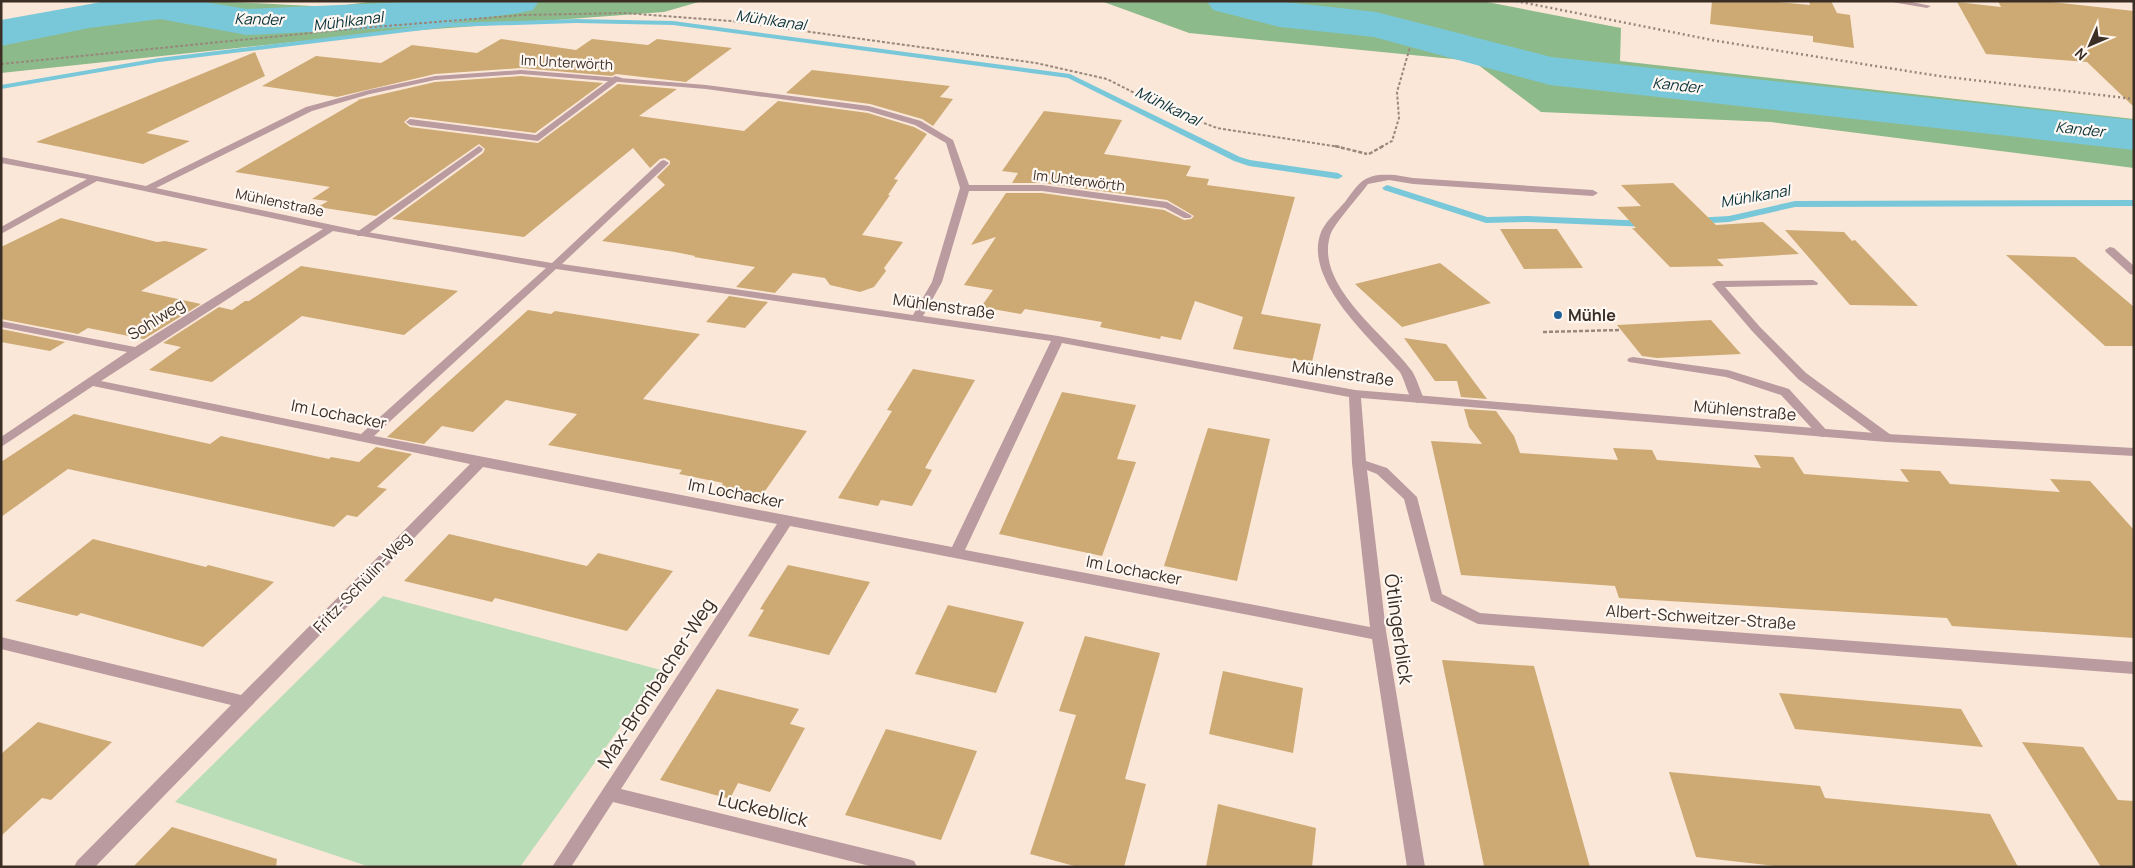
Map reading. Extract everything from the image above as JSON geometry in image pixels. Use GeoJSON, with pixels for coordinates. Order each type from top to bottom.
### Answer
{"type":"FeatureCollection","features":[{"type":"Feature","properties":{"kind":"street"},"geometry":{"type":"LineString","coordinates":[[1889,1],[1927,6]]}},
{"type":"Feature","properties":{"kind":"street","name":"Im Unterwörth"},"geometry":{"type":"LineString","coordinates":[[147,189],[308,110],[369,92],[435,78],[521,72],[618,78],[706,87],[869,110],[918,123],[950,142],[965,188],[1042,188],[1167,205],[1188,216]]}},
{"type":"Feature","properties":{"kind":"street"},"geometry":{"type":"LineString","coordinates":[[410,122],[538,138],[618,78]]}},
{"type":"Feature","properties":{"kind":"street"},"geometry":{"type":"LineString","coordinates":[[361,234],[479,149]]}},
{"type":"Feature","properties":{"kind":"street","name":"Mühlenstraße"},"geometry":{"type":"LineString","coordinates":[[1,160],[361,234],[554,266],[1058,339],[1355,394],[1887,438],[2134,452]]}},
{"type":"Feature","properties":{"kind":"street"},"geometry":{"type":"LineString","coordinates":[[365,437],[554,266],[664,163]]}},
{"type":"Feature","properties":{"kind":"street"},"geometry":{"type":"LineString","coordinates":[[1418,399],[1407,373],[1341,299],[1325,266],[1323,247],[1325,234],[1365,182],[1374,178],[1391,176],[1414,181],[1593,193]]}},
{"type":"Feature","properties":{"kind":"street"},"geometry":{"type":"LineString","coordinates":[[1,231],[96,178]]}},
{"type":"Feature","properties":{"kind":"street"},"geometry":{"type":"LineString","coordinates":[[917,318],[937,282],[965,188]]}},
{"type":"Feature","properties":{"kind":"street","name":"Sohlweg"},"geometry":{"type":"LineString","coordinates":[[1,442],[136,351],[331,228]]}},
{"type":"Feature","properties":{"kind":"street"},"geometry":{"type":"LineString","coordinates":[[2110,250],[2134,272]]}},
{"type":"Feature","properties":{"kind":"street"},"geometry":{"type":"LineString","coordinates":[[1813,282],[1717,284],[1756,329],[1802,376],[1887,438]]}},
{"type":"Feature","properties":{"kind":"street"},"geometry":{"type":"LineString","coordinates":[[1,324],[136,351]]}},
{"type":"Feature","properties":{"kind":"street"},"geometry":{"type":"LineString","coordinates":[[956,554],[1058,339]]}},
{"type":"Feature","properties":{"kind":"street"},"geometry":{"type":"LineString","coordinates":[[1634,360],[1728,374],[1785,392],[1823,433]]}},
{"type":"Feature","properties":{"kind":"street","name":"Im Lochacker"},"geometry":{"type":"LineString","coordinates":[[89,382],[480,462],[1378,634]]}},
{"type":"Feature","properties":{"kind":"street","name":"Ötlingerblick"},"geometry":{"type":"LineString","coordinates":[[1355,394],[1358,463],[1378,634],[1416,867]]}},
{"type":"Feature","properties":{"kind":"street","name":"Fritz-Schülin-Weg"},"geometry":{"type":"LineString","coordinates":[[83,867],[480,462]]}},
{"type":"Feature","properties":{"kind":"street","name":"Albert-Schweitzer-Straße"},"geometry":{"type":"LineString","coordinates":[[1358,463],[1382,471],[1410,497],[1436,597],[1478,618],[2134,668]]}},
{"type":"Feature","properties":{"kind":"street","name":"Max-Brombacher-Weg"},"geometry":{"type":"LineString","coordinates":[[561,867],[786,520]]}},
{"type":"Feature","properties":{"kind":"street"},"geometry":{"type":"LineString","coordinates":[[1,643],[244,702]]}},
{"type":"Feature","properties":{"kind":"street","name":"Luckeblick"},"geometry":{"type":"LineString","coordinates":[[609,793],[908,867]]}},
{"type":"Feature","properties":{"kind":"path"},"geometry":{"type":"LineString","coordinates":[[1,64],[362,28],[523,15],[635,14],[732,21],[1036,63],[1107,79],[1164,108],[1218,128],[1335,146],[1368,154],[1392,141],[1399,118],[1397,92],[1410,47]]}},
{"type":"Feature","properties":{"kind":"path"},"geometry":{"type":"LineString","coordinates":[[1368,154],[1374,178]]}},
{"type":"Feature","properties":{"kind":"path"},"geometry":{"type":"LineString","coordinates":[[1543,332],[1621,330]]}},
{"type":"Feature","properties":{"kind":"green space"},"geometry":{"type":"Polygon","coordinates":[[[110,1],[213,1],[331,7],[375,1],[702,1],[664,12],[380,33],[1,73],[1,21],[110,1]]]}},
{"type":"Feature","properties":{"kind":"green space"},"geometry":{"type":"Polygon","coordinates":[[[1101,1],[1482,1],[1621,28],[1620,61],[2134,119],[2134,168],[1771,122],[1541,112],[1473,61],[1189,33],[1101,1]]]}},
{"type":"Feature","properties":{"kind":"green space"},"geometry":{"type":"Polygon","coordinates":[[[383,596],[661,670],[520,867],[370,867],[175,802],[383,596]]]}},
{"type":"Feature","properties":{"kind":"building"},"geometry":{"type":"Polygon","coordinates":[[[1712,1],[1769,1],[1810,5],[1809,1],[1831,1],[1837,13],[1850,15],[1854,48],[1813,42],[1813,36],[1710,24],[1712,1]]]}},
{"type":"Feature","properties":{"kind":"building"},"geometry":{"type":"Polygon","coordinates":[[[1998,1],[2043,1],[2134,11],[2134,107],[2087,62],[1986,54],[1957,2],[2001,7],[1998,1]]]}},
{"type":"Feature","properties":{"kind":"building"},"geometry":{"type":"Polygon","coordinates":[[[501,39],[576,50],[592,39],[648,45],[657,39],[732,48],[686,82],[616,74],[612,76],[521,68],[435,74],[337,97],[262,86],[316,56],[381,63],[412,45],[477,53],[501,39]]]}},
{"type":"Feature","properties":{"kind":"building"},"geometry":{"type":"Polygon","coordinates":[[[255,52],[265,76],[146,133],[190,141],[143,164],[36,142],[255,52]]]}},
{"type":"Feature","properties":{"kind":"building"},"geometry":{"type":"Polygon","coordinates":[[[812,70],[950,86],[940,97],[953,99],[933,126],[922,119],[870,104],[786,93],[812,70]]]}},
{"type":"Feature","properties":{"kind":"building"},"geometry":{"type":"Polygon","coordinates":[[[521,76],[603,83],[535,133],[410,117],[404,122],[410,127],[538,143],[618,84],[677,89],[639,116],[744,131],[778,101],[868,113],[914,127],[927,134],[894,179],[898,180],[888,195],[890,195],[862,235],[903,242],[884,268],[886,271],[874,287],[860,292],[830,285],[825,278],[793,273],[775,293],[736,287],[755,267],[602,241],[665,185],[657,177],[670,164],[670,161],[665,158],[660,159],[650,168],[633,148],[524,237],[392,219],[483,153],[485,149],[479,144],[376,216],[318,207],[328,201],[312,199],[330,187],[235,172],[359,100],[357,100],[435,82],[521,76]]]}},
{"type":"Feature","properties":{"kind":"building"},"geometry":{"type":"Polygon","coordinates":[[[1044,111],[1122,120],[1104,154],[1191,166],[1186,176],[1209,179],[1207,185],[1295,197],[1261,314],[1321,324],[1312,362],[1233,349],[1243,317],[1195,301],[1181,340],[1161,336],[1160,339],[1100,327],[1102,322],[1025,309],[1021,314],[981,307],[993,290],[964,285],[996,237],[971,245],[1006,193],[1042,193],[1164,210],[1184,220],[1191,219],[1194,216],[1167,200],[1042,183],[1012,183],[1018,173],[1002,171],[1044,111]]]}},
{"type":"Feature","properties":{"kind":"building"},"geometry":{"type":"Polygon","coordinates":[[[1673,183],[1716,225],[1763,222],[1799,254],[1717,259],[1724,266],[1670,267],[1632,228],[1636,228],[1617,207],[1641,206],[1621,185],[1673,183]]]}},
{"type":"Feature","properties":{"kind":"building"},"geometry":{"type":"Polygon","coordinates":[[[61,218],[157,242],[165,241],[208,249],[141,291],[201,304],[144,339],[88,328],[78,334],[1,319],[1,247],[61,218]]]}},
{"type":"Feature","properties":{"kind":"building"},"geometry":{"type":"Polygon","coordinates":[[[1500,229],[1557,229],[1583,268],[1524,269],[1500,229]]]}},
{"type":"Feature","properties":{"kind":"building"},"geometry":{"type":"Polygon","coordinates":[[[1785,230],[1844,232],[1852,241],[1855,240],[1918,306],[1850,305],[1785,230]]]}},
{"type":"Feature","properties":{"kind":"building"},"geometry":{"type":"Polygon","coordinates":[[[2006,255],[2075,257],[2134,307],[2134,346],[2105,346],[2006,255]]]}},
{"type":"Feature","properties":{"kind":"building"},"geometry":{"type":"Polygon","coordinates":[[[1440,263],[1491,303],[1402,327],[1355,284],[1440,263]]]}},
{"type":"Feature","properties":{"kind":"building"},"geometry":{"type":"Polygon","coordinates":[[[301,266],[458,291],[404,335],[302,316],[212,382],[149,370],[181,347],[163,343],[219,307],[232,310],[245,301],[249,301],[301,266]]]}},
{"type":"Feature","properties":{"kind":"building"},"geometry":{"type":"Polygon","coordinates":[[[729,296],[768,302],[745,328],[706,322],[729,296]]]}},
{"type":"Feature","properties":{"kind":"building"},"geometry":{"type":"Polygon","coordinates":[[[528,310],[551,314],[555,311],[700,334],[643,399],[807,431],[758,501],[716,492],[723,483],[679,474],[682,470],[548,445],[577,414],[506,400],[473,432],[442,426],[424,444],[387,437],[528,310]]]}},
{"type":"Feature","properties":{"kind":"building"},"geometry":{"type":"Polygon","coordinates":[[[1711,320],[1741,354],[1657,358],[1642,356],[1617,325],[1711,320]]]}},
{"type":"Feature","properties":{"kind":"building"},"geometry":{"type":"Polygon","coordinates":[[[1,329],[65,342],[50,351],[1,342],[1,329]]]}},
{"type":"Feature","properties":{"kind":"building"},"geometry":{"type":"Polygon","coordinates":[[[1404,338],[1446,344],[1487,399],[1461,397],[1457,381],[1435,381],[1404,338]]]}},
{"type":"Feature","properties":{"kind":"building"},"geometry":{"type":"Polygon","coordinates":[[[913,369],[975,380],[925,468],[932,470],[912,506],[881,500],[878,506],[838,498],[892,411],[887,410],[913,369]]]}},
{"type":"Feature","properties":{"kind":"building"},"geometry":{"type":"Polygon","coordinates":[[[1062,392],[1136,405],[1117,459],[1136,462],[1102,556],[999,534],[1062,392]]]}},
{"type":"Feature","properties":{"kind":"building"},"geometry":{"type":"Polygon","coordinates":[[[1464,409],[1496,411],[1514,436],[1520,453],[1618,460],[1613,448],[1652,450],[1657,460],[1761,468],[1754,455],[1793,457],[1804,474],[1909,482],[1900,469],[1940,471],[1950,484],[2060,492],[2050,479],[2090,481],[2134,530],[2134,638],[1952,626],[1947,618],[1619,598],[1615,586],[1461,575],[1431,441],[1482,444],[1469,427],[1464,409]]]}},
{"type":"Feature","properties":{"kind":"building"},"geometry":{"type":"Polygon","coordinates":[[[74,414],[210,444],[221,436],[329,459],[331,457],[359,462],[376,447],[412,454],[377,487],[387,489],[357,517],[347,515],[334,527],[68,469],[1,517],[1,462],[74,414]]]}},
{"type":"Feature","properties":{"kind":"building"},"geometry":{"type":"Polygon","coordinates":[[[1208,428],[1270,439],[1237,581],[1164,566],[1208,428]]]}},
{"type":"Feature","properties":{"kind":"building"},"geometry":{"type":"Polygon","coordinates":[[[449,534],[587,566],[598,553],[673,571],[627,631],[495,598],[492,602],[404,581],[449,534]]]}},
{"type":"Feature","properties":{"kind":"building"},"geometry":{"type":"Polygon","coordinates":[[[93,539],[274,582],[203,647],[81,613],[77,616],[15,601],[93,539]]]}},
{"type":"Feature","properties":{"kind":"building"},"geometry":{"type":"Polygon","coordinates":[[[788,565],[870,582],[829,655],[748,636],[764,610],[760,609],[788,565]]]}},
{"type":"Feature","properties":{"kind":"building"},"geometry":{"type":"Polygon","coordinates":[[[948,605],[1024,622],[996,693],[915,674],[948,605]]]}},
{"type":"Feature","properties":{"kind":"building"},"geometry":{"type":"Polygon","coordinates":[[[1085,636],[1160,653],[1125,779],[1146,784],[1124,867],[1078,867],[1030,854],[1076,715],[1059,711],[1085,636]]]}},
{"type":"Feature","properties":{"kind":"building"},"geometry":{"type":"Polygon","coordinates":[[[1442,660],[1534,666],[1590,867],[1484,866],[1442,660]]]}},
{"type":"Feature","properties":{"kind":"building"},"geometry":{"type":"Polygon","coordinates":[[[1223,671],[1303,688],[1293,753],[1209,734],[1223,671]]]}},
{"type":"Feature","properties":{"kind":"building"},"geometry":{"type":"Polygon","coordinates":[[[717,689],[799,709],[790,724],[805,728],[770,792],[738,783],[730,799],[660,780],[717,689]]]}},
{"type":"Feature","properties":{"kind":"building"},"geometry":{"type":"Polygon","coordinates":[[[1779,693],[1961,709],[1983,747],[1795,729],[1779,693]]]}},
{"type":"Feature","properties":{"kind":"building"},"geometry":{"type":"Polygon","coordinates":[[[38,722],[112,742],[51,800],[42,798],[1,836],[1,754],[38,722]]]}},
{"type":"Feature","properties":{"kind":"building"},"geometry":{"type":"Polygon","coordinates":[[[886,729],[977,751],[941,840],[845,815],[886,729]]]}},
{"type":"Feature","properties":{"kind":"building"},"geometry":{"type":"Polygon","coordinates":[[[2022,742],[2083,747],[2118,800],[2134,801],[2134,867],[2101,867],[2022,742]]]}},
{"type":"Feature","properties":{"kind":"building"},"geometry":{"type":"Polygon","coordinates":[[[1669,772],[1820,786],[1825,798],[1990,814],[2018,867],[1785,867],[1696,857],[1669,772]]]}},
{"type":"Feature","properties":{"kind":"building"},"geometry":{"type":"Polygon","coordinates":[[[1218,804],[1316,828],[1312,867],[1206,867],[1218,804]]]}},
{"type":"Feature","properties":{"kind":"building"},"geometry":{"type":"Polygon","coordinates":[[[172,827],[277,859],[276,867],[133,867],[172,827]]]}},
{"type":"Feature","properties":{"kind":"waterway","name":"Kander"},"geometry":{"type":"LineString","coordinates":[[1,33],[89,16],[160,7],[247,22],[427,14],[519,1]]}},
{"type":"Feature","properties":{"kind":"waterway","name":"Kander"},"geometry":{"type":"LineString","coordinates":[[1227,1],[1280,15],[1376,25],[1550,71],[2134,135]]}},
{"type":"Feature","properties":{"kind":"waterway","name":"Mühlkanal"},"geometry":{"type":"LineString","coordinates":[[1,87],[159,60],[448,25],[576,21],[673,23],[1070,76],[1237,159],[1249,163],[1338,176]]}},
{"type":"Feature","properties":{"kind":"waterway","name":"Mühlkanal"},"geometry":{"type":"LineString","coordinates":[[1387,188],[1486,220],[1528,219],[1649,224]]}},
{"type":"Feature","properties":{"kind":"waterway","name":"Mühlkanal"},"geometry":{"type":"LineString","coordinates":[[1694,221],[1729,219],[1795,204],[2134,203]]}},
{"type":"Feature","properties":{"kind":"railway"},"geometry":{"type":"LineString","coordinates":[[1516,1],[1717,41],[1939,76],[2134,99]]}},
{"type":"Feature","properties":{"kind":"place","name":"Mühle"},"geometry":{"type":"Point","coordinates":[1558,315]}}]}
